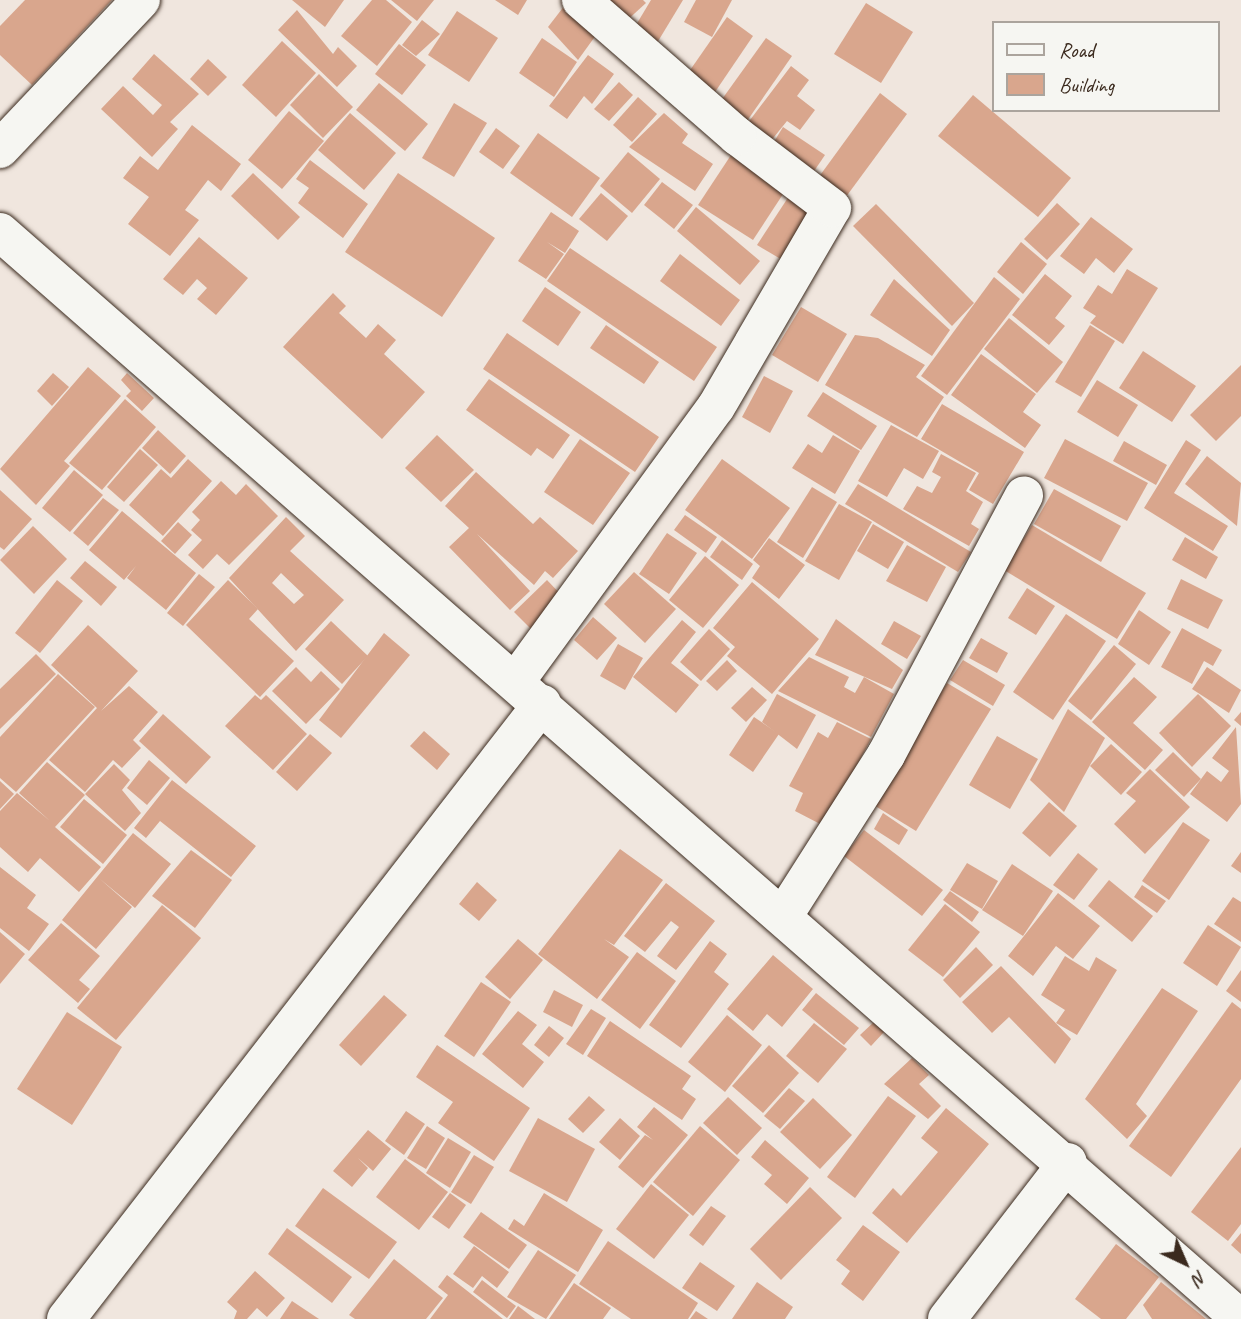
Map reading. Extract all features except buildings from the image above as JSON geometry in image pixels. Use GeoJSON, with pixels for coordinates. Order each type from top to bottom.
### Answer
{"type":"FeatureCollection","features":[{"type":"Feature","properties":{"kind":"street"},"geometry":{"type":"LineString","coordinates":[[0,149],[141,0]]}},
{"type":"Feature","properties":{"kind":"street"},"geometry":{"type":"LineString","coordinates":[[66,1319],[529,693],[716,407],[832,208],[737,136],[581,0]]}},
{"type":"Feature","properties":{"kind":"street"},"geometry":{"type":"LineString","coordinates":[[0,232],[1068,1162],[1241,1319]]}},
{"type":"Feature","properties":{"kind":"street"},"geometry":{"type":"LineString","coordinates":[[784,915],[886,754],[1024,495]]}},
{"type":"Feature","properties":{"kind":"street"},"geometry":{"type":"LineString","coordinates":[[947,1319],[1068,1162]]}}]}
